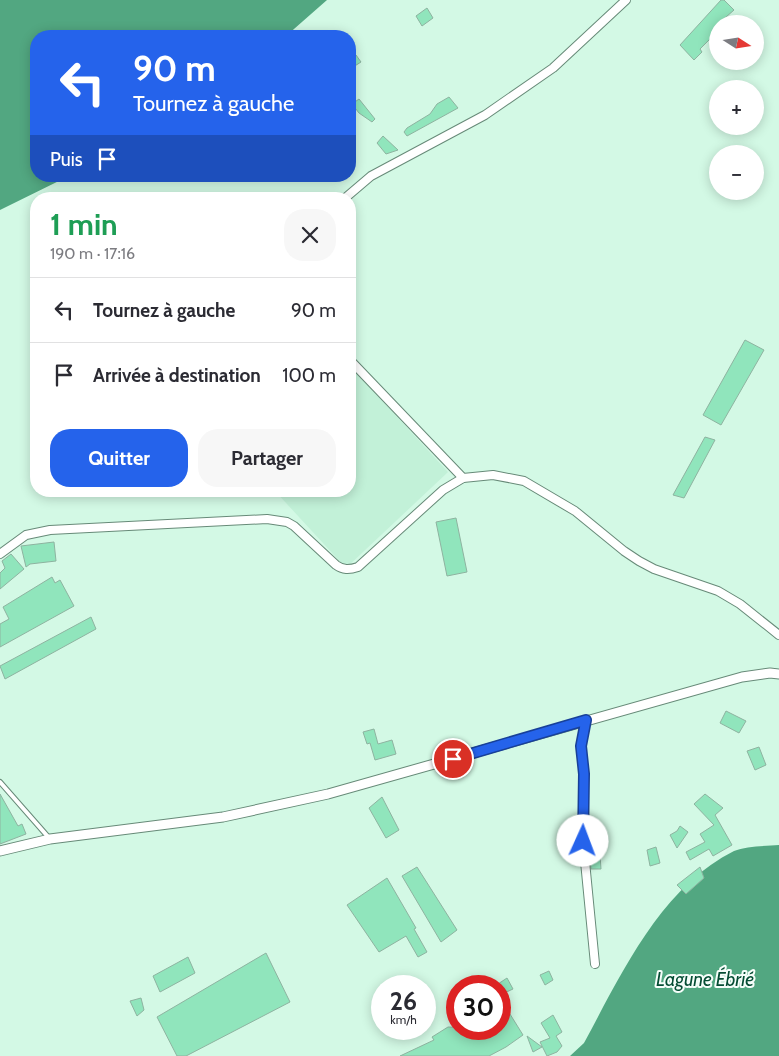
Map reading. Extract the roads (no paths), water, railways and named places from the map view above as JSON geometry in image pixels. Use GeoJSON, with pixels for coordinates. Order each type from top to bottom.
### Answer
{"type":"FeatureCollection","features":[{"type":"Feature","properties":{"kind":"street"},"geometry":{"type":"LineString","coordinates":[[352,192],[370,176],[485,115],[553,68],[626,0]]}},
{"type":"Feature","properties":{"kind":"street"},"geometry":{"type":"LineString","coordinates":[[356,366],[463,478]]}},
{"type":"Feature","properties":{"kind":"street"},"geometry":{"type":"LineString","coordinates":[[0,554],[26,534],[50,530],[267,519],[287,522],[336,565],[345,569],[352,569],[358,567],[443,490],[463,478],[493,475],[524,481],[575,511],[639,561],[654,569],[718,591],[740,604],[779,635]]}},
{"type":"Feature","properties":{"kind":"street"},"geometry":{"type":"LineString","coordinates":[[0,851],[50,839],[204,820],[328,794],[742,677],[770,673],[779,674]]}},
{"type":"Feature","properties":{"kind":"street"},"geometry":{"type":"LineString","coordinates":[[586,720],[581,746],[584,774],[583,841],[595,964]]}},
{"type":"Feature","properties":{"kind":"lane"},"geometry":{"type":"LineString","coordinates":[[0,782],[50,839]]}},
{"type":"Feature","properties":{"kind":"water"},"geometry":{"type":"Polygon","coordinates":[[[0,0],[327,0],[293,30],[30,30],[30,182],[57,182],[37,192],[30,192],[30,195],[0,210],[0,0]]]}},
{"type":"Feature","properties":{"kind":"water","name":"Lagune Ébrié"},"geometry":{"type":"Polygon","coordinates":[[[779,845],[779,1056],[570,1056],[584,1043],[628,962],[645,935],[685,887],[708,867],[734,851],[750,847],[779,845]]]}}]}
